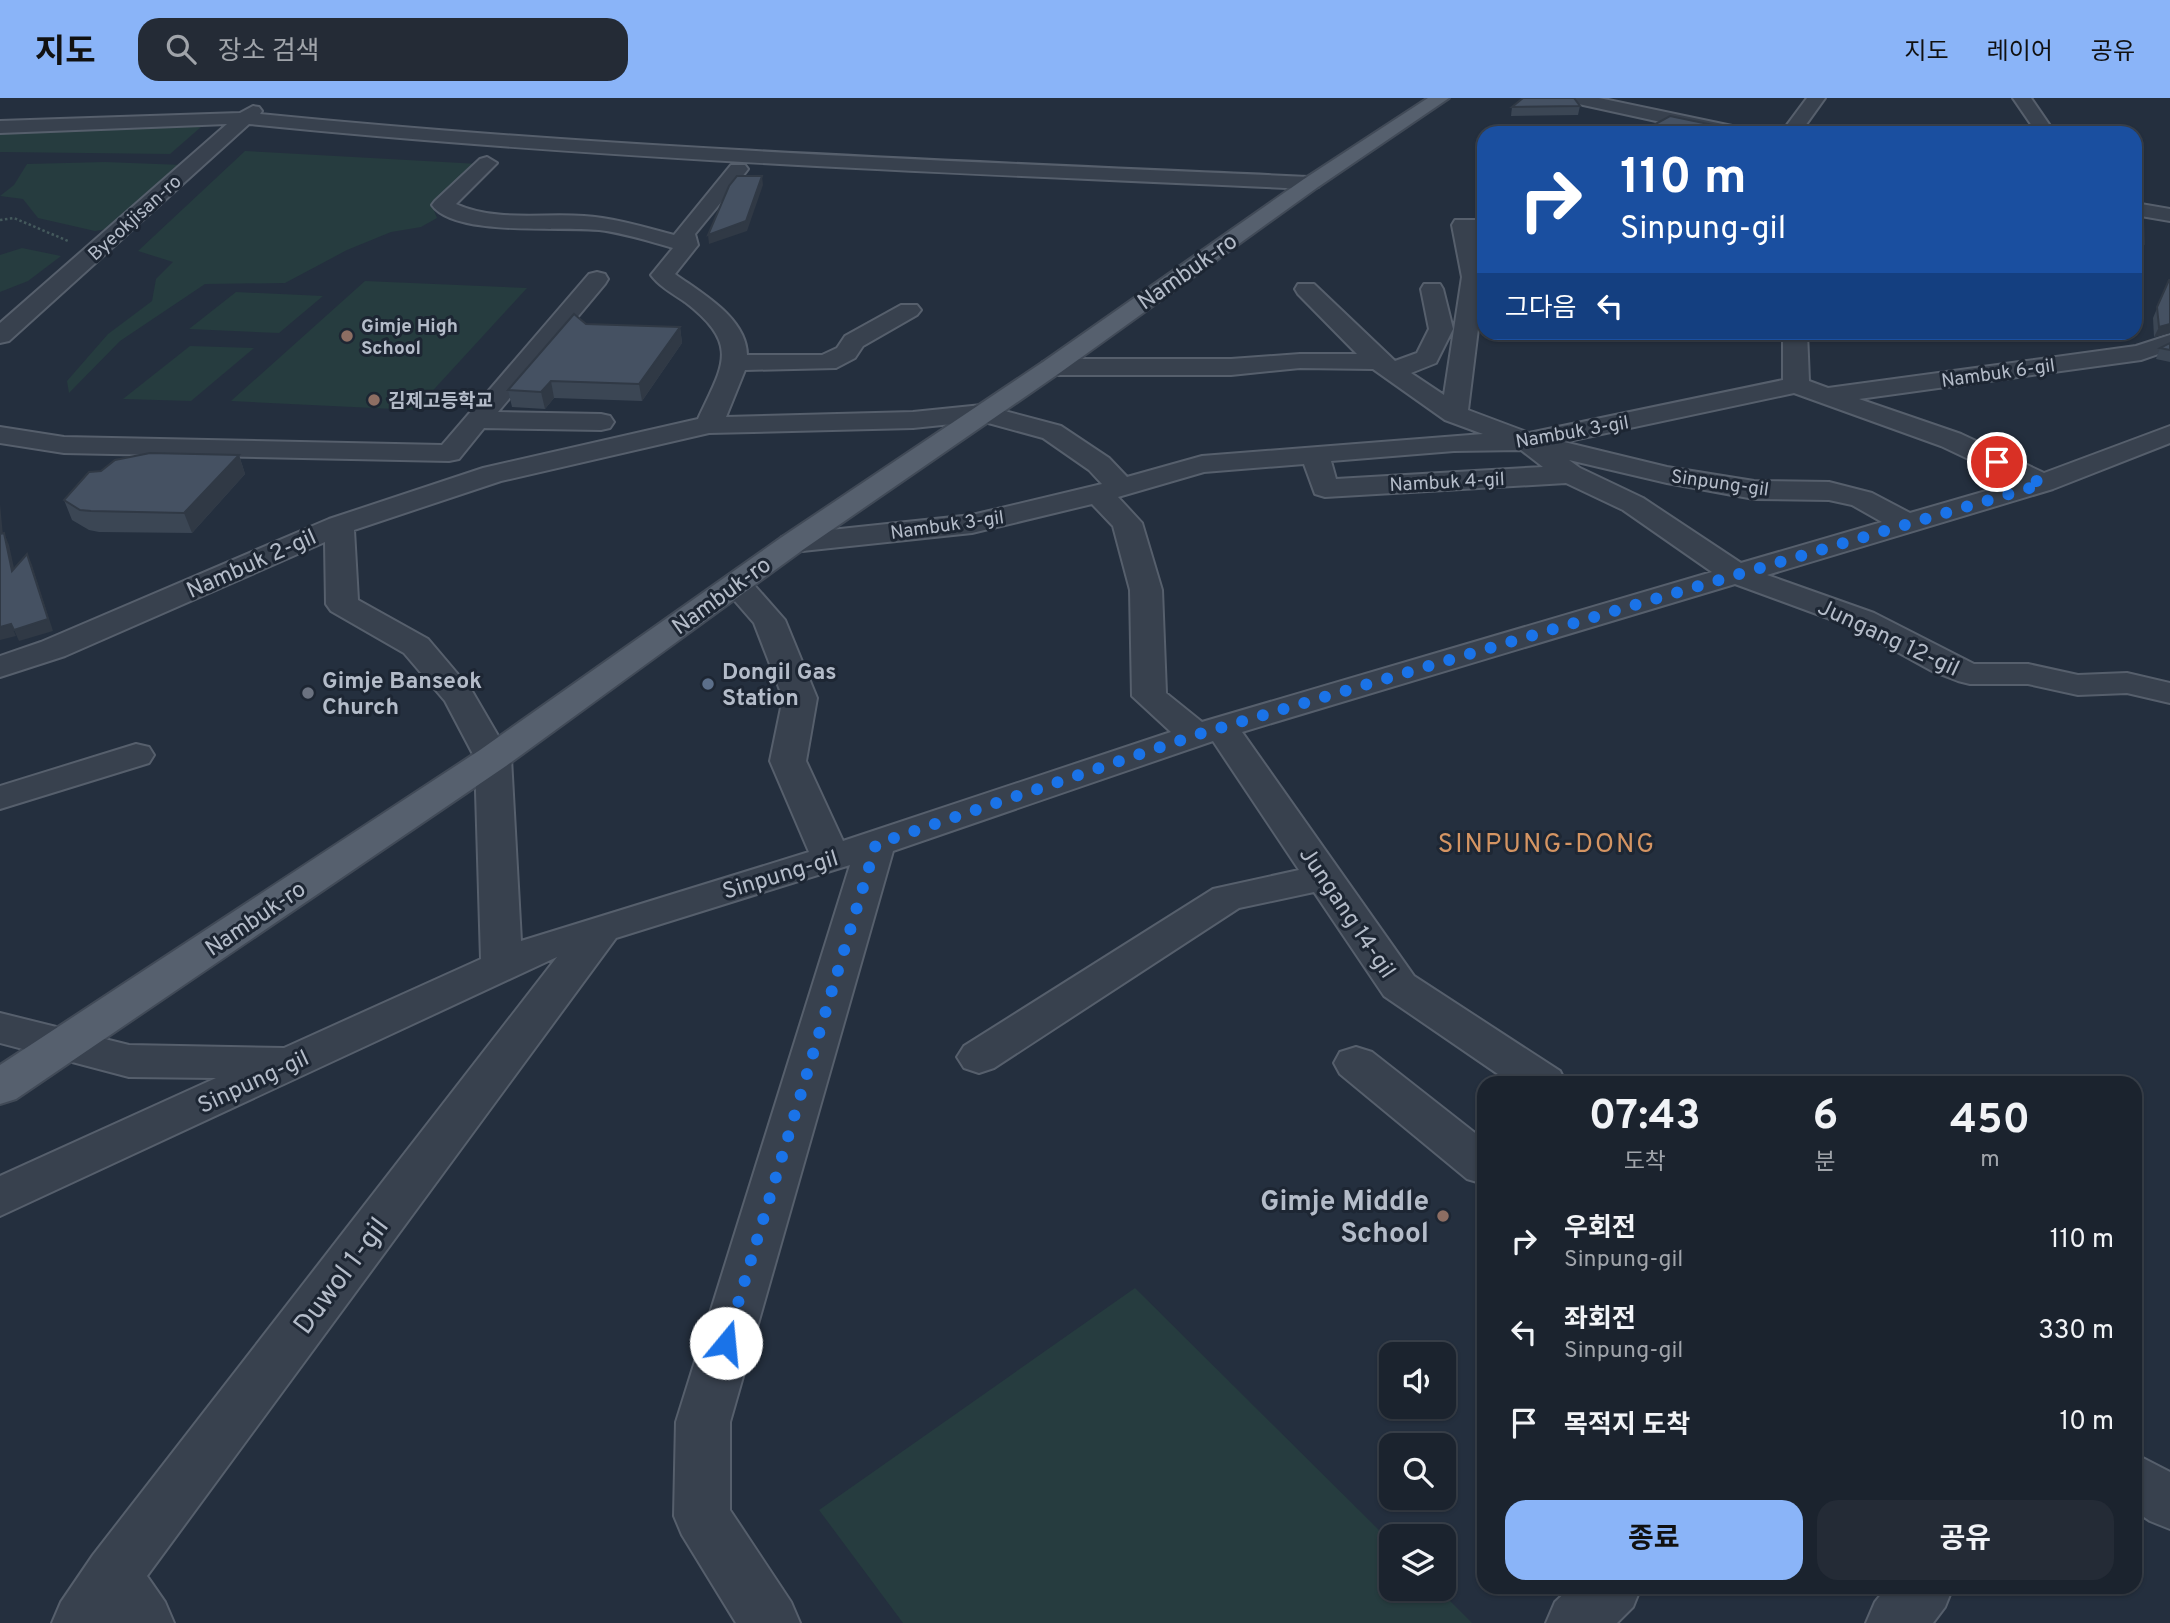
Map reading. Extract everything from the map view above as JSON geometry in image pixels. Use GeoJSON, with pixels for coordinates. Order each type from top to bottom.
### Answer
{"type":"FeatureCollection","features":[{"type":"Feature","properties":{"kind":"main road","name":"Nambuk-ro"},"geometry":{"type":"LineString","coordinates":[[0,1087],[66,1046],[493,758],[793,543],[1052,367],[1311,183],[1440,98]]}},
{"type":"Feature","properties":{"kind":"street","name":"Byeokjisan-ro"},"geometry":{"type":"LineString","coordinates":[[0,336],[268,98]]}},
{"type":"Feature","properties":{"kind":"street"},"geometry":{"type":"LineString","coordinates":[[1574,98],[1704,126]]}},
{"type":"Feature","properties":{"kind":"street"},"geometry":{"type":"LineString","coordinates":[[1795,126],[1816,98]]}},
{"type":"Feature","properties":{"kind":"street"},"geometry":{"type":"LineString","coordinates":[[2022,98],[2041,126]]}},
{"type":"Feature","properties":{"kind":"street"},"geometry":{"type":"LineString","coordinates":[[0,127],[245,118],[444,138],[849,162],[1311,183]]}},
{"type":"Feature","properties":{"kind":"street"},"geometry":{"type":"LineString","coordinates":[[431,156],[424,153],[444,138]]}},
{"type":"Feature","properties":{"kind":"street"},"geometry":{"type":"LineString","coordinates":[[457,161],[563,162],[581,167]]}},
{"type":"Feature","properties":{"kind":"street"},"geometry":{"type":"LineString","coordinates":[[648,170],[738,169],[849,162]]}},
{"type":"Feature","properties":{"kind":"street"},"geometry":{"type":"LineString","coordinates":[[487,163],[442,205],[460,216],[525,222],[601,224],[687,245]]}},
{"type":"Feature","properties":{"kind":"street"},"geometry":{"type":"LineString","coordinates":[[687,245],[684,233],[738,169]]}},
{"type":"Feature","properties":{"kind":"street"},"geometry":{"type":"LineString","coordinates":[[2142,210],[2170,215]]}},
{"type":"Feature","properties":{"kind":"street"},"geometry":{"type":"LineString","coordinates":[[1454,414],[1472,277],[1474,225]]}},
{"type":"Feature","properties":{"kind":"street"},"geometry":{"type":"LineString","coordinates":[[687,245],[662,275],[725,324],[735,343],[735,362],[709,425]]}},
{"type":"Feature","properties":{"kind":"street"},"geometry":{"type":"LineString","coordinates":[[0,435],[64,445],[449,453],[597,279]]}},
{"type":"Feature","properties":{"kind":"street","name":"Nambuk 4-gil"},"geometry":{"type":"LineString","coordinates":[[1306,289],[1385,367],[1454,414],[1528,442],[1570,474],[1633,504],[1736,574]]}},
{"type":"Feature","properties":{"kind":"street"},"geometry":{"type":"LineString","coordinates":[[1052,367],[1231,367],[1300,361],[1385,367],[1427,358],[1441,329],[1432,289]]}},
{"type":"Feature","properties":{"kind":"street"},"geometry":{"type":"LineString","coordinates":[[735,362],[827,363],[846,353],[854,341],[909,310]]}},
{"type":"Feature","properties":{"kind":"street"},"geometry":{"type":"LineString","coordinates":[[2142,335],[2170,340]]}},
{"type":"Feature","properties":{"kind":"street"},"geometry":{"type":"LineString","coordinates":[[1795,340],[1796,385],[1951,440],[2043,484]]}},
{"type":"Feature","properties":{"kind":"street","name":"Nambuk 6-gil"},"geometry":{"type":"LineString","coordinates":[[1824,396],[2141,353],[2170,340]]}},
{"type":"Feature","properties":{"kind":"street","name":"Nambuk 3-gil"},"geometry":{"type":"LineString","coordinates":[[793,543],[972,524],[1109,491],[1202,464],[1454,443],[1528,442],[1796,385]]}},
{"type":"Feature","properties":{"kind":"street"},"geometry":{"type":"LineString","coordinates":[[339,525],[493,474],[709,425],[913,420],[982,413],[1052,432],[1099,464],[1109,491],[1127,523],[1146,590],[1149,696],[1209,732]]}},
{"type":"Feature","properties":{"kind":"street"},"geometry":{"type":"LineString","coordinates":[[477,420],[601,422]]}},
{"type":"Feature","properties":{"kind":"street","name":"Sinpung-gil"},"geometry":{"type":"LineString","coordinates":[[0,1198],[548,946],[876,844],[1209,732],[2043,484],[2170,434]]}},
{"type":"Feature","properties":{"kind":"street","name":"Sinpung-gil"},"geometry":{"type":"LineString","coordinates":[[1528,442],[1667,475],[1754,490],[1829,491],[1862,499],[1909,525]]}},
{"type":"Feature","properties":{"kind":"street","name":"Nambuk 4-gil"},"geometry":{"type":"LineString","coordinates":[[1315,454],[1325,488],[1570,474]]}},
{"type":"Feature","properties":{"kind":"street","name":"Nambuk 2-gil"},"geometry":{"type":"LineString","coordinates":[[0,667],[53,649],[339,525],[342,604],[415,646],[460,698],[493,758]]}},
{"type":"Feature","properties":{"kind":"street","name":"Jungang 12-gil"},"geometry":{"type":"LineString","coordinates":[[1736,574],[1863,620],[1944,664],[1970,674],[2028,674],[2078,685],[2127,683],[2170,693]]}},
{"type":"Feature","properties":{"kind":"street"},"geometry":{"type":"LineString","coordinates":[[737,585],[769,620],[800,698],[788,761],[831,858]]}},
{"type":"Feature","properties":{"kind":"street","name":"Jungang 14-gil"},"geometry":{"type":"LineString","coordinates":[[1209,732],[1325,877],[1399,986],[1534,1076]]}},
{"type":"Feature","properties":{"kind":"street"},"geometry":{"type":"LineString","coordinates":[[0,798],[136,755]]}},
{"type":"Feature","properties":{"kind":"street"},"geometry":{"type":"LineString","coordinates":[[493,758],[502,967]]}},
{"type":"Feature","properties":{"kind":"street"},"geometry":{"type":"LineString","coordinates":[[770,1623],[702,1516],[703,1422],[876,844]]}},
{"type":"Feature","properties":{"kind":"street"},"geometry":{"type":"LineString","coordinates":[[979,1057],[1227,898],[1325,877]]}},
{"type":"Feature","properties":{"kind":"street","name":"Duwol 1-gil"},"geometry":{"type":"LineString","coordinates":[[82,1623],[113,1575],[601,929]]}},
{"type":"Feature","properties":{"kind":"street"},"geometry":{"type":"LineString","coordinates":[[0,1028],[129,1061],[290,1064]]}},
{"type":"Feature","properties":{"kind":"street"},"geometry":{"type":"LineString","coordinates":[[1356,1063],[1477,1160]]}},
{"type":"Feature","properties":{"kind":"street"},"geometry":{"type":"LineString","coordinates":[[2142,1485],[2170,1503]]}},
{"type":"Feature","properties":{"kind":"street"},"geometry":{"type":"LineString","coordinates":[[113,1575],[144,1623]]}},
{"type":"Feature","properties":{"kind":"street"},"geometry":{"type":"LineString","coordinates":[[1576,1623],[1605,1594]]}},
{"type":"Feature","properties":{"kind":"street"},"geometry":{"type":"LineString","coordinates":[[1896,1623],[1919,1594]]}},
{"type":"Feature","properties":{"kind":"path"},"geometry":{"type":"LineString","coordinates":[[0,220],[14,218],[95,251]]}},
{"type":"Feature","properties":{"kind":"green space"},"geometry":{"type":"Polygon","coordinates":[[[209,120],[170,154],[0,152],[0,131],[209,120]]]}},
{"type":"Feature","properties":{"kind":"green space"},"geometry":{"type":"Polygon","coordinates":[[[245,151],[479,164],[433,208],[437,218],[421,227],[391,232],[347,250],[285,283],[205,284],[120,341],[69,393],[67,381],[108,334],[152,301],[156,279],[173,262],[138,251],[245,151]]]}},
{"type":"Feature","properties":{"kind":"green space"},"geometry":{"type":"Polygon","coordinates":[[[105,162],[183,165],[107,229],[95,231],[38,218],[23,199],[0,196],[14,185],[27,164],[105,162]]]}},
{"type":"Feature","properties":{"kind":"green space"},"geometry":{"type":"Polygon","coordinates":[[[22,248],[61,256],[28,281],[0,292],[0,255],[22,248]]]}},
{"type":"Feature","properties":{"kind":"green space"},"geometry":{"type":"Polygon","coordinates":[[[365,281],[527,288],[415,410],[231,401],[365,281]]]}},
{"type":"Feature","properties":{"kind":"green space"},"geometry":{"type":"Polygon","coordinates":[[[236,292],[323,296],[279,333],[189,329],[236,292]]]}},
{"type":"Feature","properties":{"kind":"green space"},"geometry":{"type":"Polygon","coordinates":[[[190,346],[254,348],[191,401],[123,399],[190,346]]]}},
{"type":"Feature","properties":{"kind":"green space"},"geometry":{"type":"Polygon","coordinates":[[[1135,1288],[1379,1530],[1379,1601],[1450,1601],[1472,1623],[903,1623],[819,1510],[1135,1288]]]}},
{"type":"Feature","properties":{"kind":"building"},"geometry":{"type":"Polygon","coordinates":[[[1523,98],[1574,98],[1580,106],[1512,107],[1523,98]]]}},
{"type":"Feature","properties":{"kind":"building"},"geometry":{"type":"Polygon","coordinates":[[[1670,116],[1713,125],[1734,126],[1652,126],[1670,116]]]}},
{"type":"Feature","properties":{"kind":"building"},"geometry":{"type":"Polygon","coordinates":[[[737,176],[762,176],[746,221],[708,235],[729,186],[737,176]]]}},
{"type":"Feature","properties":{"kind":"building"},"geometry":{"type":"Polygon","coordinates":[[[2142,219],[2143,219],[2142,244],[2142,219]]]}},
{"type":"Feature","properties":{"kind":"building"},"geometry":{"type":"Polygon","coordinates":[[[2169,280],[2170,324],[2159,327],[2157,307],[2169,280]]]}},
{"type":"Feature","properties":{"kind":"building"},"geometry":{"type":"Polygon","coordinates":[[[574,314],[586,324],[680,327],[639,384],[551,381],[541,392],[508,390],[574,314]]]}},
{"type":"Feature","properties":{"kind":"building"},"geometry":{"type":"Polygon","coordinates":[[[2170,343],[2170,350],[2160,348],[2170,343]]]}},
{"type":"Feature","properties":{"kind":"building"},"geometry":{"type":"Polygon","coordinates":[[[150,453],[239,455],[184,513],[80,510],[64,500],[89,472],[101,471],[115,460],[150,453]]]}},
{"type":"Feature","properties":{"kind":"building"},"geometry":{"type":"Polygon","coordinates":[[[4,533],[12,571],[27,554],[48,619],[14,630],[11,624],[0,627],[0,534],[4,533]]]}},
{"type":"Feature","properties":{"kind":"place","name":"Gimje High School"},"geometry":{"type":"Point","coordinates":[347,336]}},
{"type":"Feature","properties":{"kind":"place","name":"김제고등학교"},"geometry":{"type":"Point","coordinates":[374,400]}},
{"type":"Feature","properties":{"kind":"place","name":"Dongil Gas Station"},"geometry":{"type":"Point","coordinates":[708,684]}},
{"type":"Feature","properties":{"kind":"place","name":"Gimje Banseok Church"},"geometry":{"type":"Point","coordinates":[308,693]}},
{"type":"Feature","properties":{"kind":"place","name":"Gimje Middle School"},"geometry":{"type":"Point","coordinates":[1443,1216]}},
{"type":"Feature","properties":{"kind":"district","name":"SINPUNG-DONG"},"geometry":{"type":"Point","coordinates":[1547,843]}},
{"type":"Feature","properties":{"kind":"route"},"geometry":{"type":"LineString","coordinates":[[726,1343],[876,844],[1196,735],[2043,484],[1997,462]]}}]}
